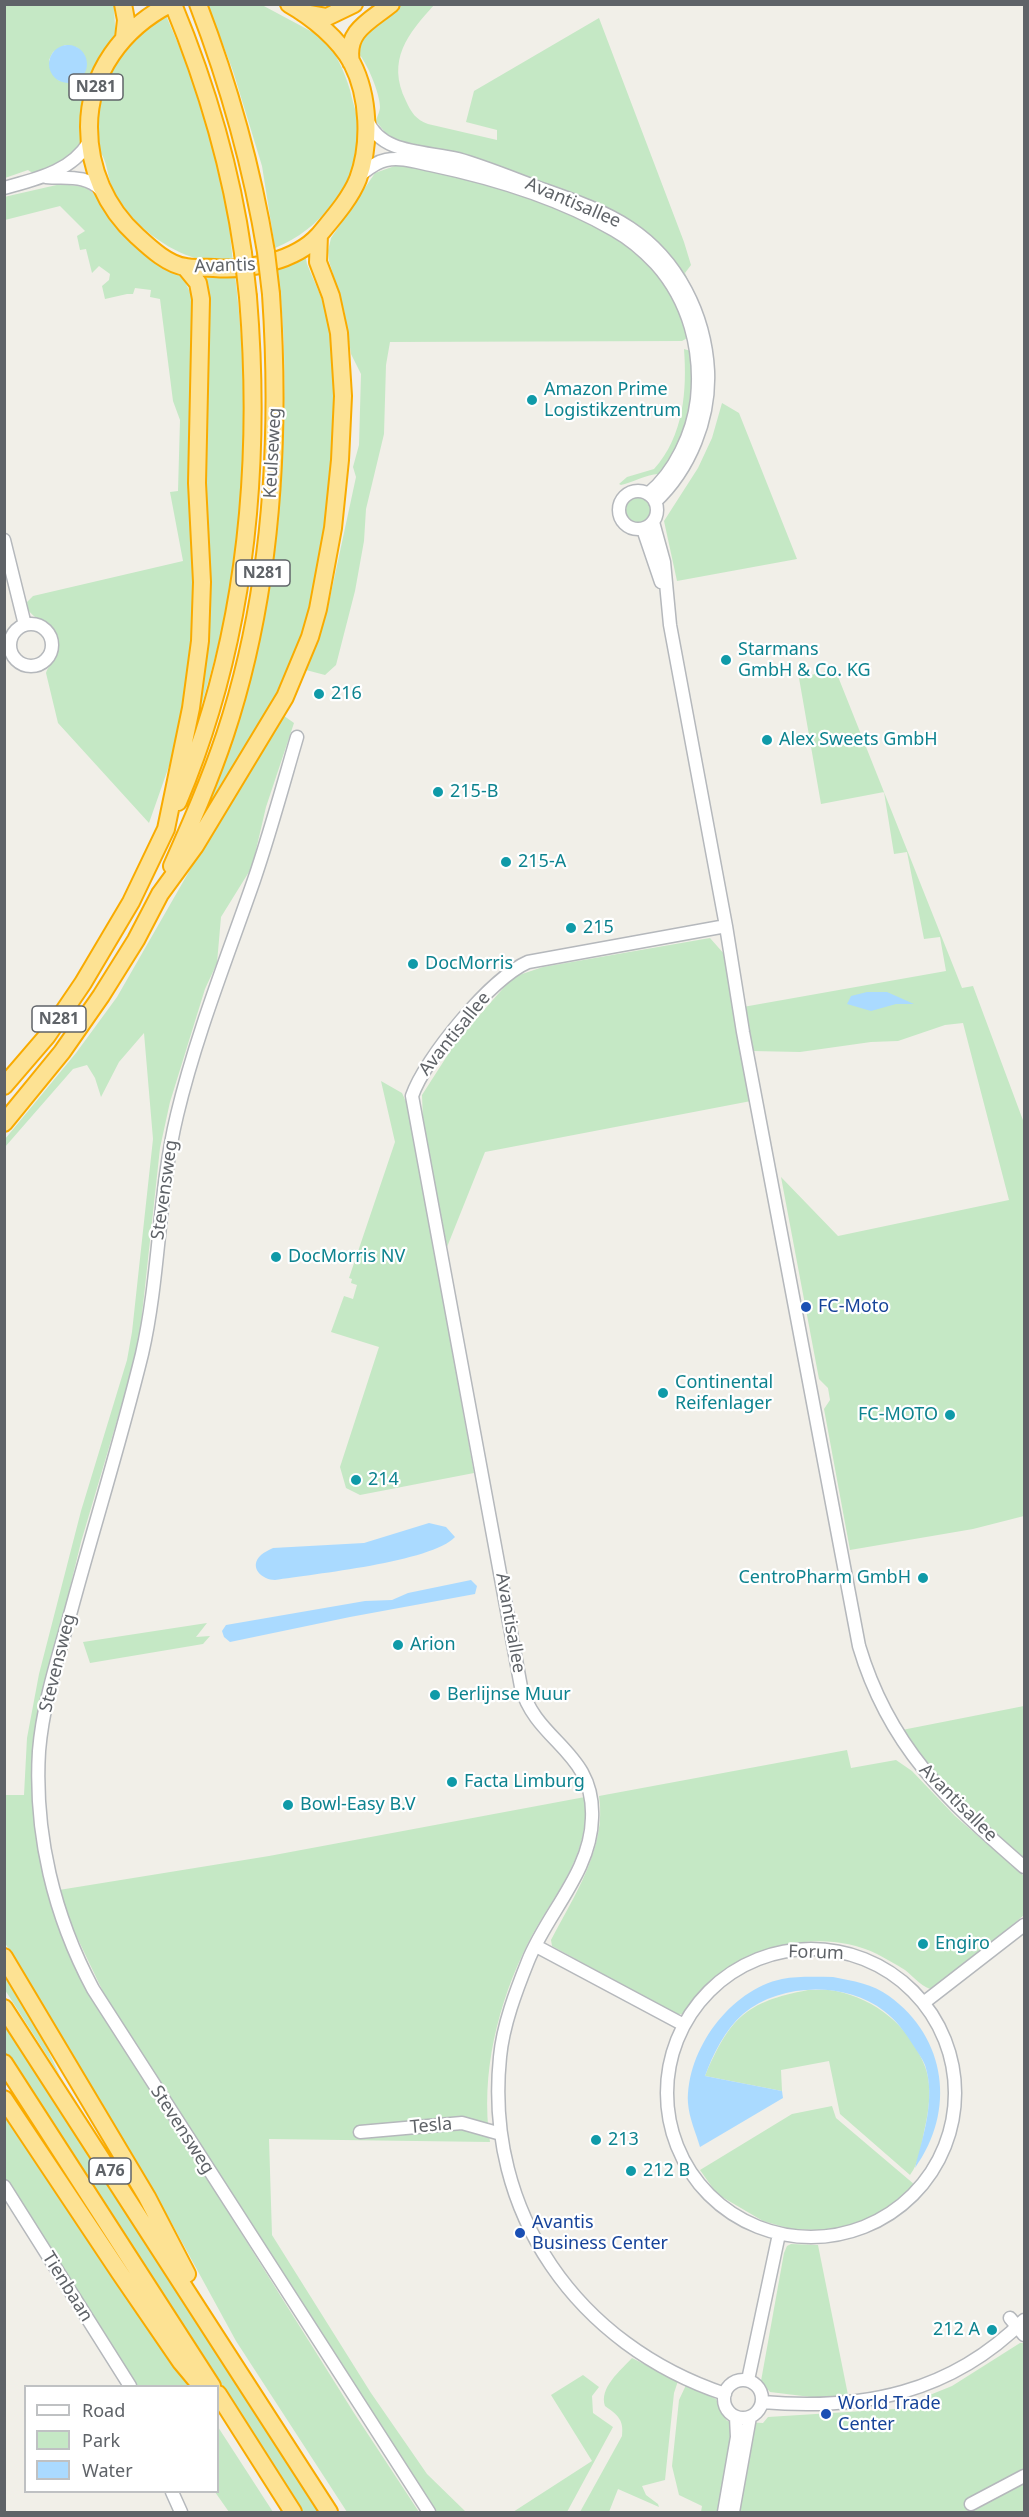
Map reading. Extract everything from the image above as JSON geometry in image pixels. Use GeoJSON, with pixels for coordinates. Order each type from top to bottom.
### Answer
{"type":"FeatureCollection","features":[{"type":"Feature","properties":{"kind":"highway"},"geometry":{"type":"LineString","coordinates":[[123,4],[126,20],[124,38]]}},
{"type":"Feature","properties":{"kind":"highway","name":"Avantis"},"geometry":{"type":"LineString","coordinates":[[171,4],[153,14],[124,38],[114,50],[97,84],[91,108],[89,142],[98,179],[118,216],[134,234],[163,257],[185,267],[242,268],[266,264],[290,254],[319,235],[344,204],[358,177],[365,140],[366,115],[360,85],[351,62],[321,27],[294,7]]}},
{"type":"Feature","properties":{"kind":"highway","name":"Keulseweg"},"geometry":{"type":"LineString","coordinates":[[166,829],[187,780],[228,641],[250,498],[253,440],[253,367],[243,253],[230,184],[216,128],[180,21],[171,4]]}},
{"type":"Feature","properties":{"kind":"highway"},"geometry":{"type":"LineString","coordinates":[[294,7],[318,17],[327,17],[354,4]]}},
{"type":"Feature","properties":{"kind":"highway"},"geometry":{"type":"LineString","coordinates":[[351,62],[350,47],[353,35],[391,4]]}},
{"type":"Feature","properties":{"kind":"highway","name":"Keulseweg"},"geometry":{"type":"LineString","coordinates":[[160,894],[217,759],[236,699],[257,605],[268,536],[274,453],[276,366],[266,252],[247,155],[223,73],[200,9]]}},
{"type":"Feature","properties":{"kind":"highway","name":"N281"},"geometry":{"type":"LineString","coordinates":[[4,1123],[62,1052],[101,996],[136,940],[160,894],[195,846],[285,697],[301,661],[318,609],[335,511],[343,396],[340,339],[331,296],[318,262],[319,235]]}},
{"type":"Feature","properties":{"kind":"highway","name":"N281"},"geometry":{"type":"LineString","coordinates":[[4,1086],[46,1036],[83,983],[131,902],[166,829],[196,683],[201,621],[197,483],[200,437],[201,300],[198,283],[185,267]]}},
{"type":"Feature","properties":{"kind":"highway","name":"A76"},"geometry":{"type":"LineString","coordinates":[[4,1957],[147,2197],[172,2243],[215,2334]]}},
{"type":"Feature","properties":{"kind":"highway","name":"A76"},"geometry":{"type":"LineString","coordinates":[[4,2008],[329,2512]]}},
{"type":"Feature","properties":{"kind":"highway","name":"A76"},"geometry":{"type":"LineString","coordinates":[[4,2063],[211,2385]]}},
{"type":"Feature","properties":{"kind":"highway","name":"A76"},"geometry":{"type":"LineString","coordinates":[[4,2099],[181,2362],[200,2385]]}},
{"type":"Feature","properties":{"kind":"highway"},"geometry":{"type":"LineString","coordinates":[[219,2396],[293,2512]]}},
{"type":"Feature","properties":{"kind":"highway"},"geometry":{"type":"LineString","coordinates":[[219,2407],[251,2447]]}},
{"type":"Feature","properties":{"kind":"street","name":"Avantisallee"},"geometry":{"type":"LineString","coordinates":[[366,115],[371,129],[387,144],[481,166],[568,198],[618,221],[643,238],[671,268],[688,294],[701,327],[708,379],[702,422],[694,446],[681,471],[652,498]]}},
{"type":"Feature","properties":{"kind":"street"},"geometry":{"type":"LineString","coordinates":[[46,177],[76,159],[89,142]]}},
{"type":"Feature","properties":{"kind":"street","name":"Avantisallee"},"geometry":{"type":"LineString","coordinates":[[358,177],[377,163],[391,160],[412,161],[464,173],[529,193],[599,222],[628,239],[657,266],[671,284],[687,314],[696,344],[699,378],[696,405],[685,442],[652,498]]}},
{"type":"Feature","properties":{"kind":"street"},"geometry":{"type":"LineString","coordinates":[[4,188],[46,177],[83,178],[96,184],[105,194]]}},
{"type":"Feature","properties":{"kind":"street"},"geometry":{"type":"LineString","coordinates":[[652,498],[639,491],[629,493],[618,507],[620,519],[634,530],[643,529],[653,522]]}},
{"type":"Feature","properties":{"kind":"street","name":"Avantisallee"},"geometry":{"type":"LineString","coordinates":[[652,498],[657,509],[653,522],[664,562],[666,596],[743,1032],[847,1586],[867,1673],[882,1706],[924,1772],[969,1818],[1024,1867]]}},
{"type":"Feature","properties":{"kind":"street","name":"Avantisallee"},"geometry":{"type":"LineString","coordinates":[[643,529],[666,596]]}},
{"type":"Feature","properties":{"kind":"street"},"geometry":{"type":"LineString","coordinates":[[4,540],[25,625]]}},
{"type":"Feature","properties":{"kind":"street","name":"Stevensweg"},"geometry":{"type":"LineString","coordinates":[[297,736],[272,822],[204,1024],[177,1114],[163,1188],[154,1281],[142,1350],[48,1692],[39,1754],[39,1809],[46,1864],[62,1921],[93,1989],[429,2512]]}},
{"type":"Feature","properties":{"kind":"street","name":"Avantisallee"},"geometry":{"type":"LineString","coordinates":[[725,2394],[682,2378],[633,2350],[603,2326],[572,2295],[537,2243],[513,2191],[501,2134],[498,2090],[500,2055],[512,2007],[528,1960],[570,1887],[585,1854],[592,1819],[591,1792],[573,1757],[537,1722],[521,1687],[412,1096],[418,1078],[430,1060],[497,982],[514,968],[528,962],[726,926]]}},
{"type":"Feature","properties":{"kind":"street"},"geometry":{"type":"LineString","coordinates":[[926,2001],[1024,1925]]}},
{"type":"Feature","properties":{"kind":"street"},"geometry":{"type":"LineString","coordinates":[[536,1946],[684,2025]]}},
{"type":"Feature","properties":{"kind":"street","name":"Forum"},"geometry":{"type":"LineString","coordinates":[[791,1950],[829,1950],[851,1954],[878,1965],[903,1981],[926,2001],[947,2045],[953,2066],[956,2097],[953,2121],[947,2145],[936,2167],[923,2187],[896,2210],[874,2224],[844,2233],[818,2237],[779,2234],[730,2211],[705,2191],[684,2166],[671,2128],[668,2111],[668,2085],[675,2045],[684,2025],[712,1988],[736,1969],[762,1957],[791,1950]]}},
{"type":"Feature","properties":{"kind":"street","name":"Tesla"},"geometry":{"type":"LineString","coordinates":[[360,2132],[462,2123],[501,2134]]}},
{"type":"Feature","properties":{"kind":"street","name":"Tienbaan"},"geometry":{"type":"LineString","coordinates":[[4,2186],[129,2385]]}},
{"type":"Feature","properties":{"kind":"street"},"geometry":{"type":"LineString","coordinates":[[748,2380],[779,2234]]}},
{"type":"Feature","properties":{"kind":"street"},"geometry":{"type":"LineString","coordinates":[[762,2402],[809,2406],[837,2404],[871,2400],[914,2390],[953,2374],[1019,2325]]}},
{"type":"Feature","properties":{"kind":"street"},"geometry":{"type":"LineString","coordinates":[[738,2380],[748,2380],[759,2387],[762,2402],[760,2410],[750,2417],[736,2417],[727,2411],[725,2394],[731,2384],[738,2380]]}},
{"type":"Feature","properties":{"kind":"street"},"geometry":{"type":"LineString","coordinates":[[724,2512],[737,2437],[736,2417]]}},
{"type":"Feature","properties":{"kind":"street"},"geometry":{"type":"LineString","coordinates":[[733,2512],[750,2417]]}},
{"type":"Feature","properties":{"kind":"street"},"geometry":{"type":"LineString","coordinates":[[971,2504],[1024,2476]]}},
{"type":"Feature","properties":{"kind":"street"},"geometry":{"type":"LineString","coordinates":[[172,2493],[181,2512]]}},
{"type":"Feature","properties":{"kind":"green space"},"geometry":{"type":"Polygon","coordinates":[[[5,5],[114,5],[116,48],[80,144],[61,163],[34,174],[28,170],[5,178],[5,5]],[[65,45],[53,52],[49,60],[58,80],[72,82],[83,74],[78,48],[65,45]]]}},
{"type":"Feature","properties":{"kind":"green space"},"geometry":{"type":"Polygon","coordinates":[[[208,5],[262,5],[318,35],[338,60],[350,90],[359,131],[351,172],[333,204],[321,218],[307,230],[275,248],[262,166],[233,71],[208,5]]]}},
{"type":"Feature","properties":{"kind":"green space"},"geometry":{"type":"Polygon","coordinates":[[[400,5],[434,5],[408,37],[399,60],[400,86],[412,112],[428,124],[497,140],[497,130],[466,122],[474,91],[599,18],[684,242],[691,265],[685,273],[700,313],[672,264],[455,153],[396,140],[387,135],[376,121],[380,107],[378,94],[369,71],[358,53],[363,38],[368,32],[400,5]]]}},
{"type":"Feature","properties":{"kind":"green space"},"geometry":{"type":"Polygon","coordinates":[[[165,13],[187,65],[210,139],[228,214],[233,263],[192,257],[146,231],[119,200],[111,184],[103,157],[96,147],[98,106],[110,70],[134,36],[165,13]]]}},
{"type":"Feature","properties":{"kind":"green space"},"geometry":{"type":"Polygon","coordinates":[[[403,163],[456,174],[561,207],[627,241],[663,277],[691,336],[682,341],[390,342],[386,365],[384,434],[366,509],[364,541],[355,591],[336,665],[325,675],[306,670],[328,607],[356,477],[353,467],[359,445],[361,374],[351,354],[344,310],[328,251],[331,238],[375,173],[403,163]]]}},
{"type":"Feature","properties":{"kind":"green space"},"geometry":{"type":"Polygon","coordinates":[[[61,184],[85,187],[93,193],[181,274],[193,298],[196,613],[182,729],[149,823],[58,723],[46,673],[56,656],[58,641],[50,629],[28,610],[27,602],[33,596],[183,561],[170,492],[178,491],[180,420],[173,401],[160,299],[150,297],[151,290],[135,288],[133,294],[105,299],[102,286],[109,280],[110,274],[99,266],[92,273],[86,249],[80,250],[77,236],[85,231],[60,206],[5,220],[4,197],[61,184]]]}},
{"type":"Feature","properties":{"kind":"green space"},"geometry":{"type":"Polygon","coordinates":[[[305,253],[307,264],[327,311],[333,340],[338,423],[320,582],[293,668],[197,832],[240,717],[267,607],[277,533],[283,458],[284,345],[277,270],[278,266],[305,253]]]}},
{"type":"Feature","properties":{"kind":"green space"},"geometry":{"type":"Polygon","coordinates":[[[207,275],[235,275],[242,343],[243,480],[237,548],[229,599],[211,673],[189,747],[205,619],[207,275]]]}},
{"type":"Feature","properties":{"kind":"green space"},"geometry":{"type":"Polygon","coordinates":[[[684,349],[694,352],[693,387],[689,417],[679,445],[659,474],[621,485],[619,484],[627,477],[654,469],[672,442],[684,396],[684,349]]]}},
{"type":"Feature","properties":{"kind":"green space"},"geometry":{"type":"Polygon","coordinates":[[[722,403],[739,413],[797,559],[677,581],[664,521],[698,468],[712,438],[722,403]]]}},
{"type":"Feature","properties":{"kind":"green space"},"geometry":{"type":"Polygon","coordinates":[[[639,497],[648,501],[652,510],[648,519],[639,523],[630,519],[626,510],[630,501],[639,497]]]}},
{"type":"Feature","properties":{"kind":"green space"},"geometry":{"type":"Polygon","coordinates":[[[835,669],[884,792],[821,804],[799,678],[835,669]]]}},
{"type":"Feature","properties":{"kind":"green space"},"geometry":{"type":"Polygon","coordinates":[[[280,713],[294,723],[266,807],[252,867],[221,917],[217,963],[205,989],[170,1102],[160,1148],[140,1333],[134,1363],[81,1542],[58,1637],[33,1763],[32,1795],[43,1866],[54,1916],[95,2000],[354,2413],[419,2512],[347,2512],[236,2341],[171,2222],[5,1943],[5,1795],[24,1795],[27,1738],[39,1674],[81,1511],[127,1360],[132,1332],[153,1139],[144,1033],[119,1062],[101,1097],[95,1078],[87,1065],[73,1069],[5,1147],[5,1139],[76,1053],[117,997],[280,713]]]}},
{"type":"Feature","properties":{"kind":"green space"},"geometry":{"type":"Polygon","coordinates":[[[884,792],[962,988],[973,986],[1024,1123],[1024,1516],[973,1529],[850,1550],[824,1409],[830,1400],[828,1388],[819,1379],[781,1177],[838,1236],[1009,1200],[963,1023],[945,1025],[898,1041],[871,1042],[800,1052],[752,1051],[743,1007],[946,971],[940,937],[924,939],[907,852],[894,854],[884,792]]]}},
{"type":"Feature","properties":{"kind":"green space"},"geometry":{"type":"Polygon","coordinates":[[[710,938],[725,955],[751,1101],[485,1152],[447,1247],[423,1121],[422,1095],[456,1042],[513,977],[543,967],[710,938]]]}},
{"type":"Feature","properties":{"kind":"green space"},"geometry":{"type":"Polygon","coordinates":[[[381,1081],[402,1093],[408,1106],[474,1473],[360,1495],[346,1488],[340,1467],[379,1347],[331,1332],[344,1296],[353,1299],[357,1285],[351,1283],[352,1279],[349,1278],[395,1142],[381,1081]]]}},
{"type":"Feature","properties":{"kind":"green space"},"geometry":{"type":"Polygon","coordinates":[[[207,1623],[196,1637],[210,1636],[203,1644],[90,1663],[83,1642],[207,1623]]]}},
{"type":"Feature","properties":{"kind":"green space"},"geometry":{"type":"Polygon","coordinates":[[[1024,1706],[1024,1859],[964,1807],[923,1762],[902,1730],[1024,1706]]]}},
{"type":"Feature","properties":{"kind":"green space"},"geometry":{"type":"Polygon","coordinates":[[[847,1750],[851,1768],[896,1760],[912,1771],[955,1816],[1024,1876],[1024,1915],[935,1990],[922,1985],[905,1970],[877,1954],[851,1945],[824,1941],[797,1943],[745,1960],[721,1975],[701,1993],[684,2014],[675,2014],[552,1946],[551,1940],[587,1871],[593,1852],[598,1834],[599,1796],[847,1750]]]}},
{"type":"Feature","properties":{"kind":"green space"},"geometry":{"type":"Polygon","coordinates":[[[585,1797],[582,1838],[576,1856],[528,1943],[500,2014],[490,2065],[488,2116],[490,2142],[269,2139],[272,2235],[371,2393],[427,2474],[466,2512],[436,2512],[106,1998],[64,1910],[59,1890],[269,1856],[585,1797]]]}},
{"type":"Feature","properties":{"kind":"green space"},"geometry":{"type":"Polygon","coordinates":[[[4,1974],[39,2031],[60,2076],[5,1990],[4,1974]]]}},
{"type":"Feature","properties":{"kind":"green space"},"geometry":{"type":"Polygon","coordinates":[[[808,1990],[836,1991],[864,2000],[900,2026],[918,2050],[927,2072],[929,2098],[919,2155],[910,2175],[840,2114],[829,2061],[781,2070],[782,2091],[705,2076],[723,2040],[742,2016],[769,2000],[808,1990]]]}},
{"type":"Feature","properties":{"kind":"green space"},"geometry":{"type":"Polygon","coordinates":[[[4,2021],[318,2512],[300,2512],[5,2052],[4,2021]]]}},
{"type":"Feature","properties":{"kind":"green space"},"geometry":{"type":"Polygon","coordinates":[[[832,2106],[836,2118],[915,2185],[902,2198],[859,2225],[820,2230],[791,2229],[763,2221],[717,2194],[700,2170],[792,2114],[832,2106]]]}},
{"type":"Feature","properties":{"kind":"green space"},"geometry":{"type":"Polygon","coordinates":[[[4,2112],[83,2232],[189,2385],[132,2385],[5,2183],[4,2112]]]}},
{"type":"Feature","properties":{"kind":"green space"},"geometry":{"type":"Polygon","coordinates":[[[791,2244],[818,2245],[848,2395],[819,2398],[770,2392],[761,2381],[784,2253],[787,2246],[791,2244]]]}},
{"type":"Feature","properties":{"kind":"green space"},"geometry":{"type":"Polygon","coordinates":[[[1020,2343],[1024,2343],[1024,2512],[701,2512],[702,2506],[679,2495],[672,2466],[679,2400],[686,2385],[716,2399],[727,2421],[763,2423],[768,2417],[895,2409],[952,2386],[1020,2343]],[[999,2483],[966,2500],[977,2508],[1005,2493],[999,2483]]]}},
{"type":"Feature","properties":{"kind":"green space"},"geometry":{"type":"Polygon","coordinates":[[[632,2358],[678,2381],[674,2393],[665,2480],[642,2486],[646,2495],[659,2507],[618,2489],[609,2512],[580,2512],[622,2436],[621,2422],[617,2415],[605,2406],[604,2399],[612,2380],[632,2358]]]}},
{"type":"Feature","properties":{"kind":"green space"},"geometry":{"type":"Polygon","coordinates":[[[583,2375],[599,2387],[592,2396],[593,2413],[613,2427],[567,2512],[513,2512],[592,2461],[551,2395],[583,2375]]]}},
{"type":"Feature","properties":{"kind":"green space"},"geometry":{"type":"Polygon","coordinates":[[[219,2429],[273,2512],[229,2512],[216,2493],[219,2493],[219,2429]]]}},
{"type":"Feature","properties":{"kind":"water"},"geometry":{"type":"Polygon","coordinates":[[[68,45],[81,51],[87,64],[81,77],[68,83],[55,77],[49,64],[55,51],[68,45]]]}},
{"type":"Feature","properties":{"kind":"water"},"geometry":{"type":"Polygon","coordinates":[[[867,992],[887,992],[914,1004],[896,1004],[871,1011],[847,1004],[851,996],[867,992]]]}},
{"type":"Feature","properties":{"kind":"water"},"geometry":{"type":"Polygon","coordinates":[[[429,1523],[446,1527],[455,1537],[442,1546],[423,1553],[371,1566],[275,1580],[261,1575],[256,1568],[257,1560],[261,1555],[273,1548],[364,1543],[429,1523]]]}},
{"type":"Feature","properties":{"kind":"water"},"geometry":{"type":"Polygon","coordinates":[[[471,1580],[477,1586],[475,1594],[230,1642],[224,1637],[222,1631],[226,1625],[365,1601],[392,1600],[408,1593],[471,1580]]]}},
{"type":"Feature","properties":{"kind":"water"},"geometry":{"type":"Polygon","coordinates":[[[833,1977],[870,1986],[889,1996],[908,2013],[923,2033],[934,2054],[939,2076],[940,2100],[936,2123],[928,2146],[915,2168],[929,2104],[928,2078],[924,2062],[903,2031],[884,2011],[851,1994],[832,1991],[813,1990],[775,1996],[743,2014],[731,2027],[716,2051],[705,2076],[782,2091],[783,2098],[700,2147],[689,2109],[689,2083],[703,2043],[715,2025],[729,2009],[763,1985],[788,1978],[833,1977]]]}},
{"type":"Feature","properties":{"kind":"place","name":"Amazon Prime Logistikzentrum"},"geometry":{"type":"Point","coordinates":[532,400]}},
{"type":"Feature","properties":{"kind":"place","name":"Starmans GmbH & Co. KG"},"geometry":{"type":"Point","coordinates":[726,660]}},
{"type":"Feature","properties":{"kind":"place","name":"216"},"geometry":{"type":"Point","coordinates":[319,694]}},
{"type":"Feature","properties":{"kind":"place","name":"Alex Sweets GmbH"},"geometry":{"type":"Point","coordinates":[767,740]}},
{"type":"Feature","properties":{"kind":"place","name":"215-B"},"geometry":{"type":"Point","coordinates":[438,792]}},
{"type":"Feature","properties":{"kind":"place","name":"215-A"},"geometry":{"type":"Point","coordinates":[506,862]}},
{"type":"Feature","properties":{"kind":"place","name":"215"},"geometry":{"type":"Point","coordinates":[571,928]}},
{"type":"Feature","properties":{"kind":"place","name":"DocMorris"},"geometry":{"type":"Point","coordinates":[413,964]}},
{"type":"Feature","properties":{"kind":"place","name":"DocMorris NV"},"geometry":{"type":"Point","coordinates":[276,1257]}},
{"type":"Feature","properties":{"kind":"place","name":"FC-Moto"},"geometry":{"type":"Point","coordinates":[806,1307]}},
{"type":"Feature","properties":{"kind":"place","name":"Continental Reifenlager"},"geometry":{"type":"Point","coordinates":[663,1393]}},
{"type":"Feature","properties":{"kind":"place","name":"FC-MOTO"},"geometry":{"type":"Point","coordinates":[950,1415]}},
{"type":"Feature","properties":{"kind":"place","name":"214"},"geometry":{"type":"Point","coordinates":[356,1480]}},
{"type":"Feature","properties":{"kind":"place","name":"CentroPharm GmbH"},"geometry":{"type":"Point","coordinates":[923,1578]}},
{"type":"Feature","properties":{"kind":"place","name":"Arion"},"geometry":{"type":"Point","coordinates":[398,1645]}},
{"type":"Feature","properties":{"kind":"place","name":"Berlijnse Muur"},"geometry":{"type":"Point","coordinates":[435,1695]}},
{"type":"Feature","properties":{"kind":"place","name":"Facta Limburg"},"geometry":{"type":"Point","coordinates":[452,1782]}},
{"type":"Feature","properties":{"kind":"place","name":"Bowl-Easy B.V"},"geometry":{"type":"Point","coordinates":[288,1805]}},
{"type":"Feature","properties":{"kind":"place","name":"Engiro"},"geometry":{"type":"Point","coordinates":[923,1944]}},
{"type":"Feature","properties":{"kind":"place","name":"213"},"geometry":{"type":"Point","coordinates":[596,2140]}},
{"type":"Feature","properties":{"kind":"place","name":"212 B"},"geometry":{"type":"Point","coordinates":[631,2171]}},
{"type":"Feature","properties":{"kind":"place","name":"Avantis Business Center"},"geometry":{"type":"Point","coordinates":[520,2233]}},
{"type":"Feature","properties":{"kind":"place","name":"212 A"},"geometry":{"type":"Point","coordinates":[992,2330]}},
{"type":"Feature","properties":{"kind":"place","name":"World Trade Center"},"geometry":{"type":"Point","coordinates":[826,2414]}}]}
